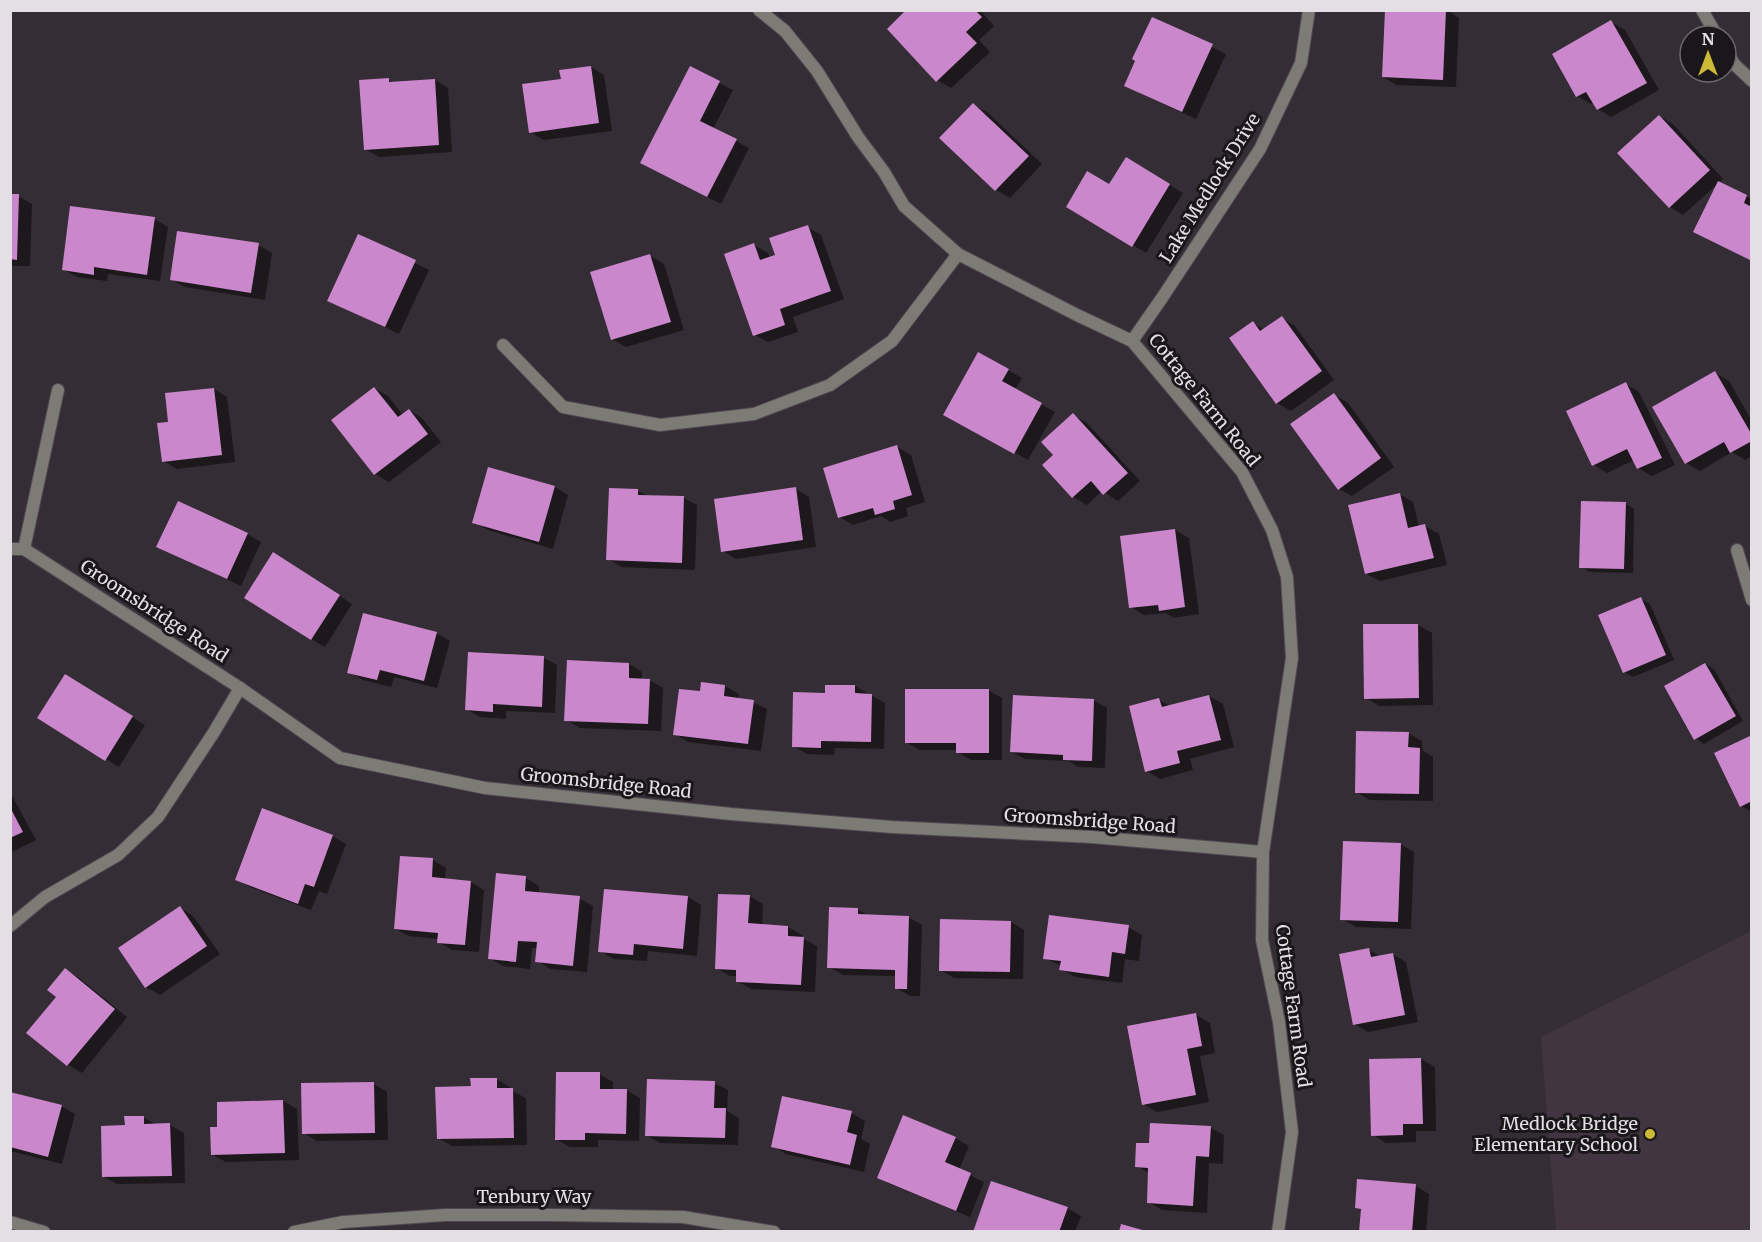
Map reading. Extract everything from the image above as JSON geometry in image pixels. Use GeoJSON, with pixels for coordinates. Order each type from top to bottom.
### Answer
{"type":"FeatureCollection","features":[{"type":"Feature","properties":{"kind":"street","name":"Cottage Farm Road"},"geometry":{"type":"LineString","coordinates":[[759,10],[785,31],[817,71],[904,206],[958,254],[1132,341],[1242,472],[1272,530],[1287,577],[1292,658],[1263,852],[1262,940],[1279,1022],[1292,1132],[1278,1232]]}},
{"type":"Feature","properties":{"kind":"street","name":"Lake Medlock Drive"},"geometry":{"type":"LineString","coordinates":[[1132,341],[1260,149],[1301,63],[1310,10]]}},
{"type":"Feature","properties":{"kind":"street"},"geometry":{"type":"LineString","coordinates":[[1702,10],[1710,24]]}},
{"type":"Feature","properties":{"kind":"street"},"geometry":{"type":"LineString","coordinates":[[1738,68],[1752,81]]}},
{"type":"Feature","properties":{"kind":"street"},"geometry":{"type":"LineString","coordinates":[[503,345],[563,407],[660,426],[754,414],[830,385],[891,341],[958,254]]}},
{"type":"Feature","properties":{"kind":"street"},"geometry":{"type":"LineString","coordinates":[[10,549],[24,549],[58,390]]}},
{"type":"Feature","properties":{"kind":"street","name":"Groomsbridge Road"},"geometry":{"type":"LineString","coordinates":[[24,549],[240,688],[340,758],[485,788],[742,815],[892,827],[1092,837],[1263,852]]}},
{"type":"Feature","properties":{"kind":"street"},"geometry":{"type":"LineString","coordinates":[[1737,550],[1752,600]]}},
{"type":"Feature","properties":{"kind":"street"},"geometry":{"type":"LineString","coordinates":[[10,926],[45,897],[118,855],[158,817],[240,688]]}},
{"type":"Feature","properties":{"kind":"street","name":"Tenbury Way"},"geometry":{"type":"LineString","coordinates":[[294,1232],[343,1222],[445,1215],[553,1215],[683,1217],[774,1232]]}},
{"type":"Feature","properties":{"kind":"street"},"geometry":{"type":"LineString","coordinates":[[10,1222],[44,1232]]}},
{"type":"Feature","properties":{"kind":"shaded area","name":"Medlock Bridge Elementary School"},"geometry":{"type":"Polygon","coordinates":[[[1751,931],[1751,1231],[1556,1231],[1541,1037],[1751,931]]]}},
{"type":"Feature","properties":{"kind":"building"},"geometry":{"type":"Polygon","coordinates":[[[906,10],[975,10],[982,17],[966,32],[977,43],[936,82],[887,29],[906,10]]]}},
{"type":"Feature","properties":{"kind":"building"},"geometry":{"type":"Polygon","coordinates":[[[1385,10],[1446,10],[1443,80],[1382,77],[1385,10]]]}},
{"type":"Feature","properties":{"kind":"building"},"geometry":{"type":"Polygon","coordinates":[[[1152,17],[1213,44],[1182,112],[1124,86],[1135,61],[1132,59],[1152,17]]]}},
{"type":"Feature","properties":{"kind":"building"},"geometry":{"type":"Polygon","coordinates":[[[1611,20],[1647,83],[1597,110],[1586,92],[1576,97],[1552,54],[1611,20]]]}},
{"type":"Feature","properties":{"kind":"building"},"geometry":{"type":"Polygon","coordinates":[[[591,66],[599,123],[529,133],[522,84],[561,79],[559,70],[591,66]]]}},
{"type":"Feature","properties":{"kind":"building"},"geometry":{"type":"Polygon","coordinates":[[[690,66],[720,81],[700,121],[737,139],[707,197],[640,163],[690,66]]]}},
{"type":"Feature","properties":{"kind":"building"},"geometry":{"type":"Polygon","coordinates":[[[389,78],[389,82],[435,79],[439,145],[364,150],[359,80],[389,78]]]}},
{"type":"Feature","properties":{"kind":"building"},"geometry":{"type":"Polygon","coordinates":[[[973,103],[1029,156],[995,191],[939,138],[973,103]]]}},
{"type":"Feature","properties":{"kind":"building"},"geometry":{"type":"Polygon","coordinates":[[[1659,115],[1710,170],[1669,208],[1617,153],[1659,115]]]}},
{"type":"Feature","properties":{"kind":"building"},"geometry":{"type":"Polygon","coordinates":[[[1126,157],[1170,184],[1132,247],[1066,207],[1087,171],[1109,184],[1126,157]]]}},
{"type":"Feature","properties":{"kind":"building"},"geometry":{"type":"Polygon","coordinates":[[[1718,181],[1747,195],[1744,203],[1752,207],[1752,261],[1693,232],[1718,181]]]}},
{"type":"Feature","properties":{"kind":"building"},"geometry":{"type":"Polygon","coordinates":[[[10,194],[19,194],[17,260],[10,259],[10,194]]]}},
{"type":"Feature","properties":{"kind":"building"},"geometry":{"type":"Polygon","coordinates":[[[70,206],[155,217],[147,275],[94,267],[94,275],[62,270],[70,206]]]}},
{"type":"Feature","properties":{"kind":"building"},"geometry":{"type":"Polygon","coordinates":[[[808,225],[831,291],[780,309],[785,325],[753,336],[724,254],[754,243],[760,260],[775,255],[769,238],[808,225]]]}},
{"type":"Feature","properties":{"kind":"building"},"geometry":{"type":"Polygon","coordinates":[[[177,231],[259,243],[251,293],[170,280],[177,231]]]}},
{"type":"Feature","properties":{"kind":"building"},"geometry":{"type":"Polygon","coordinates":[[[358,234],[416,260],[385,327],[327,301],[358,234]]]}},
{"type":"Feature","properties":{"kind":"building"},"geometry":{"type":"Polygon","coordinates":[[[650,254],[671,322],[611,340],[590,272],[650,254]]]}},
{"type":"Feature","properties":{"kind":"building"},"geometry":{"type":"Polygon","coordinates":[[[1282,316],[1322,371],[1276,404],[1229,338],[1253,321],[1260,331],[1282,316]]]}},
{"type":"Feature","properties":{"kind":"building"},"geometry":{"type":"Polygon","coordinates":[[[978,352],[1009,369],[1002,381],[1042,403],[1014,454],[943,415],[978,352]]]}},
{"type":"Feature","properties":{"kind":"building"},"geometry":{"type":"Polygon","coordinates":[[[1715,371],[1752,435],[1752,441],[1730,453],[1724,442],[1685,464],[1652,407],[1715,371]]]}},
{"type":"Feature","properties":{"kind":"building"},"geometry":{"type":"Polygon","coordinates":[[[1626,382],[1662,458],[1637,469],[1627,449],[1592,466],[1566,411],[1626,382]]]}},
{"type":"Feature","properties":{"kind":"building"},"geometry":{"type":"Polygon","coordinates":[[[374,387],[398,417],[409,409],[428,434],[374,475],[331,420],[374,387]]]}},
{"type":"Feature","properties":{"kind":"building"},"geometry":{"type":"Polygon","coordinates":[[[214,388],[222,455],[162,462],[157,423],[168,422],[165,393],[214,388]]]}},
{"type":"Feature","properties":{"kind":"building"},"geometry":{"type":"Polygon","coordinates":[[[1334,393],[1381,458],[1338,490],[1290,424],[1334,393]]]}},
{"type":"Feature","properties":{"kind":"building"},"geometry":{"type":"Polygon","coordinates":[[[1073,413],[1128,473],[1103,495],[1091,481],[1072,498],[1042,465],[1053,455],[1041,442],[1073,413]]]}},
{"type":"Feature","properties":{"kind":"building"},"geometry":{"type":"Polygon","coordinates":[[[897,445],[912,495],[893,501],[895,509],[875,515],[873,508],[838,518],[823,468],[897,445]]]}},
{"type":"Feature","properties":{"kind":"building"},"geometry":{"type":"Polygon","coordinates":[[[488,467],[555,486],[539,542],[472,523],[488,467]]]}},
{"type":"Feature","properties":{"kind":"building"},"geometry":{"type":"Polygon","coordinates":[[[796,487],[803,540],[721,552],[714,499],[796,487]]]}},
{"type":"Feature","properties":{"kind":"building"},"geometry":{"type":"Polygon","coordinates":[[[609,488],[638,489],[638,495],[684,496],[682,563],[606,560],[609,488]]]}},
{"type":"Feature","properties":{"kind":"building"},"geometry":{"type":"Polygon","coordinates":[[[1400,493],[1408,528],[1425,524],[1434,558],[1365,574],[1348,505],[1400,493]]]}},
{"type":"Feature","properties":{"kind":"building"},"geometry":{"type":"Polygon","coordinates":[[[178,501],[248,533],[227,579],[156,547],[178,501]]]}},
{"type":"Feature","properties":{"kind":"building"},"geometry":{"type":"Polygon","coordinates":[[[1581,501],[1626,502],[1624,569],[1579,568],[1581,501]]]}},
{"type":"Feature","properties":{"kind":"building"},"geometry":{"type":"Polygon","coordinates":[[[1175,529],[1185,607],[1159,611],[1158,605],[1129,608],[1120,536],[1175,529]]]}},
{"type":"Feature","properties":{"kind":"building"},"geometry":{"type":"Polygon","coordinates":[[[273,552],[340,595],[311,640],[244,598],[273,552]]]}},
{"type":"Feature","properties":{"kind":"building"},"geometry":{"type":"Polygon","coordinates":[[[1641,597],[1666,655],[1623,673],[1598,615],[1641,597]]]}},
{"type":"Feature","properties":{"kind":"building"},"geometry":{"type":"Polygon","coordinates":[[[363,613],[437,632],[424,681],[380,670],[377,680],[347,673],[363,613]]]}},
{"type":"Feature","properties":{"kind":"building"},"geometry":{"type":"Polygon","coordinates":[[[1363,624],[1418,624],[1419,698],[1364,699],[1363,624]]]}},
{"type":"Feature","properties":{"kind":"building"},"geometry":{"type":"Polygon","coordinates":[[[468,652],[544,656],[542,707],[493,704],[493,712],[465,710],[468,652]]]}},
{"type":"Feature","properties":{"kind":"building"},"geometry":{"type":"Polygon","coordinates":[[[567,660],[629,663],[629,678],[650,679],[648,724],[564,721],[567,660]]]}},
{"type":"Feature","properties":{"kind":"building"},"geometry":{"type":"Polygon","coordinates":[[[1705,663],[1736,716],[1694,740],[1664,686],[1705,663]]]}},
{"type":"Feature","properties":{"kind":"building"},"geometry":{"type":"Polygon","coordinates":[[[65,674],[133,716],[105,761],[37,718],[65,674]]]}},
{"type":"Feature","properties":{"kind":"building"},"geometry":{"type":"Polygon","coordinates":[[[701,682],[725,685],[724,696],[754,700],[748,744],[673,735],[679,689],[700,691],[701,682]]]}},
{"type":"Feature","properties":{"kind":"building"},"geometry":{"type":"Polygon","coordinates":[[[825,685],[855,685],[855,693],[872,694],[871,742],[821,741],[821,748],[792,747],[793,692],[825,693],[825,685]]]}},
{"type":"Feature","properties":{"kind":"building"},"geometry":{"type":"Polygon","coordinates":[[[905,689],[989,689],[989,753],[956,753],[956,743],[905,743],[905,689]]]}},
{"type":"Feature","properties":{"kind":"building"},"geometry":{"type":"Polygon","coordinates":[[[1013,695],[1094,699],[1092,761],[1063,760],[1063,755],[1010,752],[1013,695]]]}},
{"type":"Feature","properties":{"kind":"building"},"geometry":{"type":"Polygon","coordinates":[[[1209,695],[1221,740],[1177,751],[1180,763],[1145,772],[1129,706],[1159,698],[1162,707],[1209,695]]]}},
{"type":"Feature","properties":{"kind":"building"},"geometry":{"type":"Polygon","coordinates":[[[1356,731],[1409,732],[1408,747],[1420,748],[1419,794],[1355,793],[1356,731]]]}},
{"type":"Feature","properties":{"kind":"building"},"geometry":{"type":"Polygon","coordinates":[[[1752,735],[1752,801],[1740,807],[1714,753],[1752,735]]]}},
{"type":"Feature","properties":{"kind":"building"},"geometry":{"type":"Polygon","coordinates":[[[10,807],[23,832],[10,838],[10,807]]]}},
{"type":"Feature","properties":{"kind":"building"},"geometry":{"type":"Polygon","coordinates":[[[262,808],[333,835],[314,887],[305,884],[298,904],[235,880],[262,808]]]}},
{"type":"Feature","properties":{"kind":"building"},"geometry":{"type":"Polygon","coordinates":[[[1343,841],[1401,843],[1398,922],[1340,920],[1343,841]]]}},
{"type":"Feature","properties":{"kind":"building"},"geometry":{"type":"Polygon","coordinates":[[[400,856],[433,858],[432,877],[471,881],[465,945],[437,943],[438,933],[394,929],[400,856]]]}},
{"type":"Feature","properties":{"kind":"building"},"geometry":{"type":"Polygon","coordinates":[[[496,873],[526,876],[525,891],[580,896],[573,966],[535,962],[537,942],[518,941],[516,962],[488,959],[496,873]]]}},
{"type":"Feature","properties":{"kind":"building"},"geometry":{"type":"Polygon","coordinates":[[[604,889],[688,896],[683,949],[634,944],[633,955],[598,952],[604,889]]]}},
{"type":"Feature","properties":{"kind":"building"},"geometry":{"type":"Polygon","coordinates":[[[718,894],[750,895],[748,923],[788,926],[788,936],[804,937],[801,985],[736,982],[736,970],[715,969],[718,894]]]}},
{"type":"Feature","properties":{"kind":"building"},"geometry":{"type":"Polygon","coordinates":[[[180,906],[207,946],[145,988],[118,948],[180,906]]]}},
{"type":"Feature","properties":{"kind":"building"},"geometry":{"type":"Polygon","coordinates":[[[829,907],[858,908],[858,914],[909,916],[907,989],[895,989],[895,970],[827,968],[829,907]]]}},
{"type":"Feature","properties":{"kind":"building"},"geometry":{"type":"Polygon","coordinates":[[[1049,915],[1129,925],[1125,954],[1112,952],[1109,977],[1059,970],[1061,961],[1043,959],[1049,915]]]}},
{"type":"Feature","properties":{"kind":"building"},"geometry":{"type":"Polygon","coordinates":[[[940,919],[1011,921],[1010,972],[939,971],[940,919]]]}},
{"type":"Feature","properties":{"kind":"building"},"geometry":{"type":"Polygon","coordinates":[[[1369,948],[1371,957],[1393,953],[1405,1015],[1353,1025],[1339,954],[1369,948]]]}},
{"type":"Feature","properties":{"kind":"building"},"geometry":{"type":"Polygon","coordinates":[[[65,968],[115,1009],[67,1066],[26,1033],[56,997],[47,990],[65,968]]]}},
{"type":"Feature","properties":{"kind":"building"},"geometry":{"type":"Polygon","coordinates":[[[1196,1013],[1202,1046],[1187,1049],[1196,1095],[1142,1105],[1127,1026],[1196,1013]]]}},
{"type":"Feature","properties":{"kind":"building"},"geometry":{"type":"Polygon","coordinates":[[[1421,1058],[1423,1124],[1403,1124],[1403,1135],[1371,1136],[1369,1059],[1421,1058]]]}},
{"type":"Feature","properties":{"kind":"building"},"geometry":{"type":"Polygon","coordinates":[[[556,1072],[600,1072],[600,1089],[627,1089],[626,1134],[585,1133],[585,1140],[555,1140],[556,1072]]]}},
{"type":"Feature","properties":{"kind":"building"},"geometry":{"type":"Polygon","coordinates":[[[470,1078],[497,1078],[497,1088],[513,1088],[514,1138],[437,1139],[435,1087],[471,1086],[470,1078]]]}},
{"type":"Feature","properties":{"kind":"building"},"geometry":{"type":"Polygon","coordinates":[[[647,1079],[715,1081],[714,1108],[726,1108],[725,1138],[645,1136],[647,1079]]]}},
{"type":"Feature","properties":{"kind":"building"},"geometry":{"type":"Polygon","coordinates":[[[374,1082],[375,1133],[302,1134],[301,1083],[374,1082]]]}},
{"type":"Feature","properties":{"kind":"building"},"geometry":{"type":"Polygon","coordinates":[[[10,1092],[62,1105],[48,1157],[10,1147],[10,1092]]]}},
{"type":"Feature","properties":{"kind":"building"},"geometry":{"type":"Polygon","coordinates":[[[782,1096],[852,1111],[847,1132],[857,1135],[850,1165],[771,1147],[782,1096]]]}},
{"type":"Feature","properties":{"kind":"building"},"geometry":{"type":"Polygon","coordinates":[[[283,1100],[285,1153],[211,1155],[210,1127],[217,1127],[217,1102],[283,1100]]]}},
{"type":"Feature","properties":{"kind":"building"},"geometry":{"type":"Polygon","coordinates":[[[903,1115],[956,1137],[945,1162],[971,1173],[956,1211],[877,1178],[903,1115]]]}},
{"type":"Feature","properties":{"kind":"building"},"geometry":{"type":"Polygon","coordinates":[[[124,1116],[144,1116],[144,1124],[170,1123],[172,1176],[102,1177],[101,1126],[125,1125],[124,1116]]]}},
{"type":"Feature","properties":{"kind":"building"},"geometry":{"type":"Polygon","coordinates":[[[1150,1123],[1211,1126],[1209,1157],[1196,1156],[1193,1206],[1147,1203],[1148,1168],[1135,1167],[1136,1143],[1149,1143],[1150,1123]]]}},
{"type":"Feature","properties":{"kind":"building"},"geometry":{"type":"Polygon","coordinates":[[[1357,1179],[1416,1184],[1412,1232],[1359,1232],[1361,1209],[1355,1208],[1357,1179]]]}},
{"type":"Feature","properties":{"kind":"building"},"geometry":{"type":"Polygon","coordinates":[[[991,1181],[1068,1207],[1059,1232],[973,1232],[991,1181]]]}},
{"type":"Feature","properties":{"kind":"building"},"geometry":{"type":"Polygon","coordinates":[[[1121,1224],[1146,1231],[1119,1232],[1121,1224]]]}},
{"type":"Feature","properties":{"kind":"place","name":"Medlock Bridge Elementary School"},"geometry":{"type":"Point","coordinates":[1650,1134]}}]}
